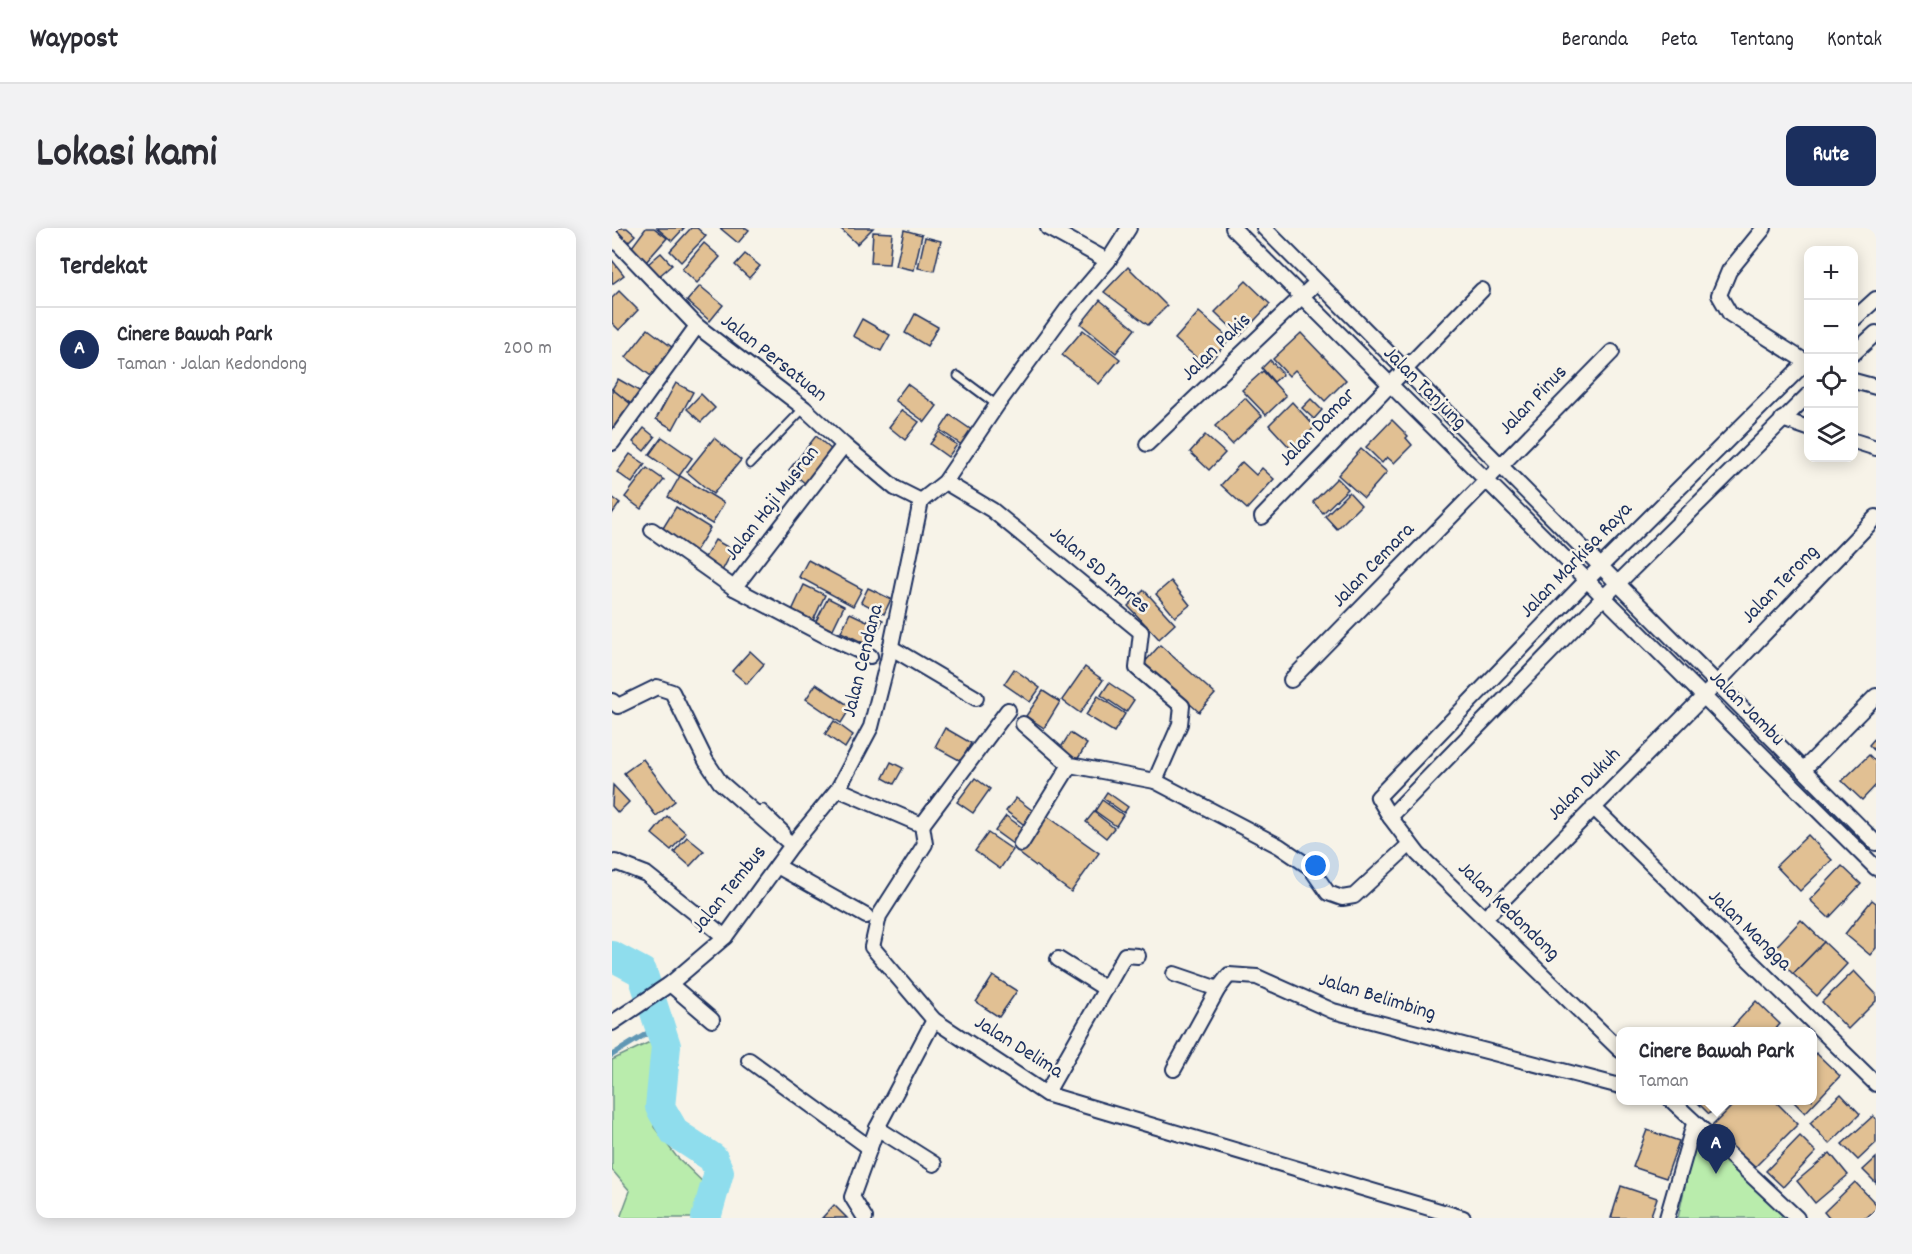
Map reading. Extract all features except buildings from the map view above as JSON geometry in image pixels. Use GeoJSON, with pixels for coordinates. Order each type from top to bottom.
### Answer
{"type":"FeatureCollection","features":[{"type":"Feature","properties":{"kind":"street"},"geometry":{"type":"LineString","coordinates":[[1048,228],[1108,261]]}},
{"type":"Feature","properties":{"kind":"street"},"geometry":{"type":"LineString","coordinates":[[921,501],[945,482],[997,405],[1068,308],[1108,261],[1129,228]]}},
{"type":"Feature","properties":{"kind":"street","name":"Jalan Tanjung"},"geometry":{"type":"LineString","coordinates":[[1233,228],[1587,580]]}},
{"type":"Feature","properties":{"kind":"street","name":"Jalan Tanjung"},"geometry":{"type":"LineString","coordinates":[[1264,228],[1600,566]]}},
{"type":"Feature","properties":{"kind":"street"},"geometry":{"type":"LineString","coordinates":[[1764,228],[1729,272],[1719,296],[1730,314],[1804,359]]}},
{"type":"Feature","properties":{"kind":"street","name":"Jalan Persatuan"},"geometry":{"type":"LineString","coordinates":[[612,237],[697,326],[804,408],[844,446],[896,488],[921,501]]}},
{"type":"Feature","properties":{"kind":"street","name":"Jalan Pakis"},"geometry":{"type":"LineString","coordinates":[[1147,444],[1317,282]]}},
{"type":"Feature","properties":{"kind":"street","name":"Jalan Damar"},"geometry":{"type":"LineString","coordinates":[[1262,516],[1482,290]]}},
{"type":"Feature","properties":{"kind":"street"},"geometry":{"type":"LineString","coordinates":[[1858,315],[1876,299]]}},
{"type":"Feature","properties":{"kind":"street"},"geometry":{"type":"LineString","coordinates":[[612,443],[697,326]]}},
{"type":"Feature","properties":{"kind":"street"},"geometry":{"type":"LineString","coordinates":[[1858,350],[1876,333]]}},
{"type":"Feature","properties":{"kind":"street","name":"Jalan Pinus"},"geometry":{"type":"LineString","coordinates":[[1486,480],[1611,352]]}},
{"type":"Feature","properties":{"kind":"street","name":"Jalan Markisa Raya"},"geometry":{"type":"LineString","coordinates":[[1380,795],[1600,566],[1804,364]]}},
{"type":"Feature","properties":{"kind":"street"},"geometry":{"type":"LineString","coordinates":[[1858,382],[1876,387]]}},
{"type":"Feature","properties":{"kind":"street","name":"Jalan Markisa Raya"},"geometry":{"type":"LineString","coordinates":[[1390,817],[1617,583],[1804,399]]}},
{"type":"Feature","properties":{"kind":"street"},"geometry":{"type":"LineString","coordinates":[[1782,419],[1804,426]]}},
{"type":"Feature","properties":{"kind":"street"},"geometry":{"type":"LineString","coordinates":[[1858,442],[1876,448]]}},
{"type":"Feature","properties":{"kind":"street","name":"Jalan Haji Musran"},"geometry":{"type":"LineString","coordinates":[[734,588],[844,446]]}},
{"type":"Feature","properties":{"kind":"street","name":"Jalan Cemara"},"geometry":{"type":"LineString","coordinates":[[1291,680],[1486,480]]}},
{"type":"Feature","properties":{"kind":"street","name":"Jalan SD Inpres"},"geometry":{"type":"LineString","coordinates":[[945,482],[992,510],[1141,632],[1137,668],[1182,706],[1180,724],[1155,781]]}},
{"type":"Feature","properties":{"kind":"street","name":"Jalan Cendana"},"geometry":{"type":"LineString","coordinates":[[788,841],[838,789],[871,727],[921,501]]}},
{"type":"Feature","properties":{"kind":"street","name":"Jalan Terong"},"geometry":{"type":"LineString","coordinates":[[1717,683],[1876,517]]}},
{"type":"Feature","properties":{"kind":"street"},"geometry":{"type":"LineString","coordinates":[[652,530],[734,588],[870,656]]}},
{"type":"Feature","properties":{"kind":"street","name":"Jalan Jambu"},"geometry":{"type":"LineString","coordinates":[[1600,566],[1876,843]]}},
{"type":"Feature","properties":{"kind":"street","name":"Jalan Jambu"},"geometry":{"type":"LineString","coordinates":[[1587,580],[1876,868]]}},
{"type":"Feature","properties":{"kind":"street"},"geometry":{"type":"LineString","coordinates":[[890,647],[976,698]]}},
{"type":"Feature","properties":{"kind":"street","name":"Jalan Dukuh"},"geometry":{"type":"LineString","coordinates":[[1485,918],[1717,683]]}},
{"type":"Feature","properties":{"kind":"street"},"geometry":{"type":"LineString","coordinates":[[612,701],[618,706],[657,687],[672,692],[705,760],[720,782],[788,841]]}},
{"type":"Feature","properties":{"kind":"street"},"geometry":{"type":"LineString","coordinates":[[1803,770],[1876,696]]}},
{"type":"Feature","properties":{"kind":"street"},"geometry":{"type":"LineString","coordinates":[[838,789],[922,825],[1008,710]]}},
{"type":"Feature","properties":{"kind":"street"},"geometry":{"type":"LineString","coordinates":[[1023,724],[1070,765],[1155,781],[1279,846],[1310,867],[1328,893],[1342,898],[1354,896],[1410,844]]}},
{"type":"Feature","properties":{"kind":"street"},"geometry":{"type":"LineString","coordinates":[[1021,844],[1070,765]]}},
{"type":"Feature","properties":{"kind":"street","name":"Jalan Kedondong"},"geometry":{"type":"LineString","coordinates":[[1380,795],[1379,800],[1410,844],[1616,1046]]}},
{"type":"Feature","properties":{"kind":"street","name":"Jalan Mangga"},"geometry":{"type":"LineString","coordinates":[[1593,807],[1876,1084]]}},
{"type":"Feature","properties":{"kind":"street","name":"Jalan Delima"},"geometry":{"type":"LineString","coordinates":[[922,825],[925,844],[879,916],[872,947],[934,1020],[1046,1094],[1463,1218]]}},
{"type":"Feature","properties":{"kind":"street","name":"Jalan Tembus"},"geometry":{"type":"LineString","coordinates":[[612,1023],[666,986],[725,937],[777,866],[788,841]]}},
{"type":"Feature","properties":{"kind":"street"},"geometry":{"type":"LineString","coordinates":[[612,865],[615,862],[646,874],[725,937]]}},
{"type":"Feature","properties":{"kind":"street"},"geometry":{"type":"LineString","coordinates":[[777,866],[866,916]]}},
{"type":"Feature","properties":{"kind":"street"},"geometry":{"type":"LineString","coordinates":[[1046,1094],[1125,955],[1138,956]]}},
{"type":"Feature","properties":{"kind":"street"},"geometry":{"type":"LineString","coordinates":[[1058,960],[1106,989]]}},
{"type":"Feature","properties":{"kind":"street"},"geometry":{"type":"LineString","coordinates":[[1174,974],[1218,989],[1174,1069]]}},
{"type":"Feature","properties":{"kind":"street","name":"Jalan Belimbing"},"geometry":{"type":"LineString","coordinates":[[1218,989],[1229,975],[1257,977],[1334,1011],[1616,1085]]}},
{"type":"Feature","properties":{"kind":"street"},"geometry":{"type":"LineString","coordinates":[[666,986],[712,1020]]}},
{"type":"Feature","properties":{"kind":"street"},"geometry":{"type":"LineString","coordinates":[[866,1218],[852,1197],[877,1128],[934,1020]]}},
{"type":"Feature","properties":{"kind":"street"},"geometry":{"type":"LineString","coordinates":[[749,1060],[870,1148]]}},
{"type":"Feature","properties":{"kind":"street"},"geometry":{"type":"LineString","coordinates":[[1675,1105],[1797,1218]]}},
{"type":"Feature","properties":{"kind":"street"},"geometry":{"type":"LineString","coordinates":[[1667,1218],[1694,1124]]}},
{"type":"Feature","properties":{"kind":"street"},"geometry":{"type":"LineString","coordinates":[[877,1128],[934,1164]]}},
{"type":"Feature","properties":{"kind":"lane"},"geometry":{"type":"LineString","coordinates":[[958,376],[997,405]]}},
{"type":"Feature","properties":{"kind":"lane"},"geometry":{"type":"LineString","coordinates":[[750,464],[804,408]]}},
{"type":"Feature","properties":{"kind":"lane"},"geometry":{"type":"LineString","coordinates":[[763,809],[785,830],[788,841]]}},
{"type":"Feature","properties":{"kind":"green space"},"geometry":{"type":"Polygon","coordinates":[[[652,1041],[654,1127],[676,1156],[709,1188],[705,1218],[620,1218],[630,1191],[612,1170],[612,1060],[652,1041]]]}},
{"type":"Feature","properties":{"kind":"green space"},"geometry":{"type":"Polygon","coordinates":[[[1697,1130],[1793,1218],[1678,1218],[1697,1130]]]}},
{"type":"Feature","properties":{"kind":"waterway"},"geometry":{"type":"LineString","coordinates":[[612,956],[642,972],[666,1046],[660,1107],[675,1133],[713,1158],[719,1172],[706,1218]]}},
{"type":"Feature","properties":{"kind":"waterway"},"geometry":{"type":"LineString","coordinates":[[612,1055],[659,1026]]}},
{"type":"Feature","properties":{"kind":"place","name":"Cinere Bawah Park"},"geometry":{"type":"Point","coordinates":[1716,1174]}}]}
